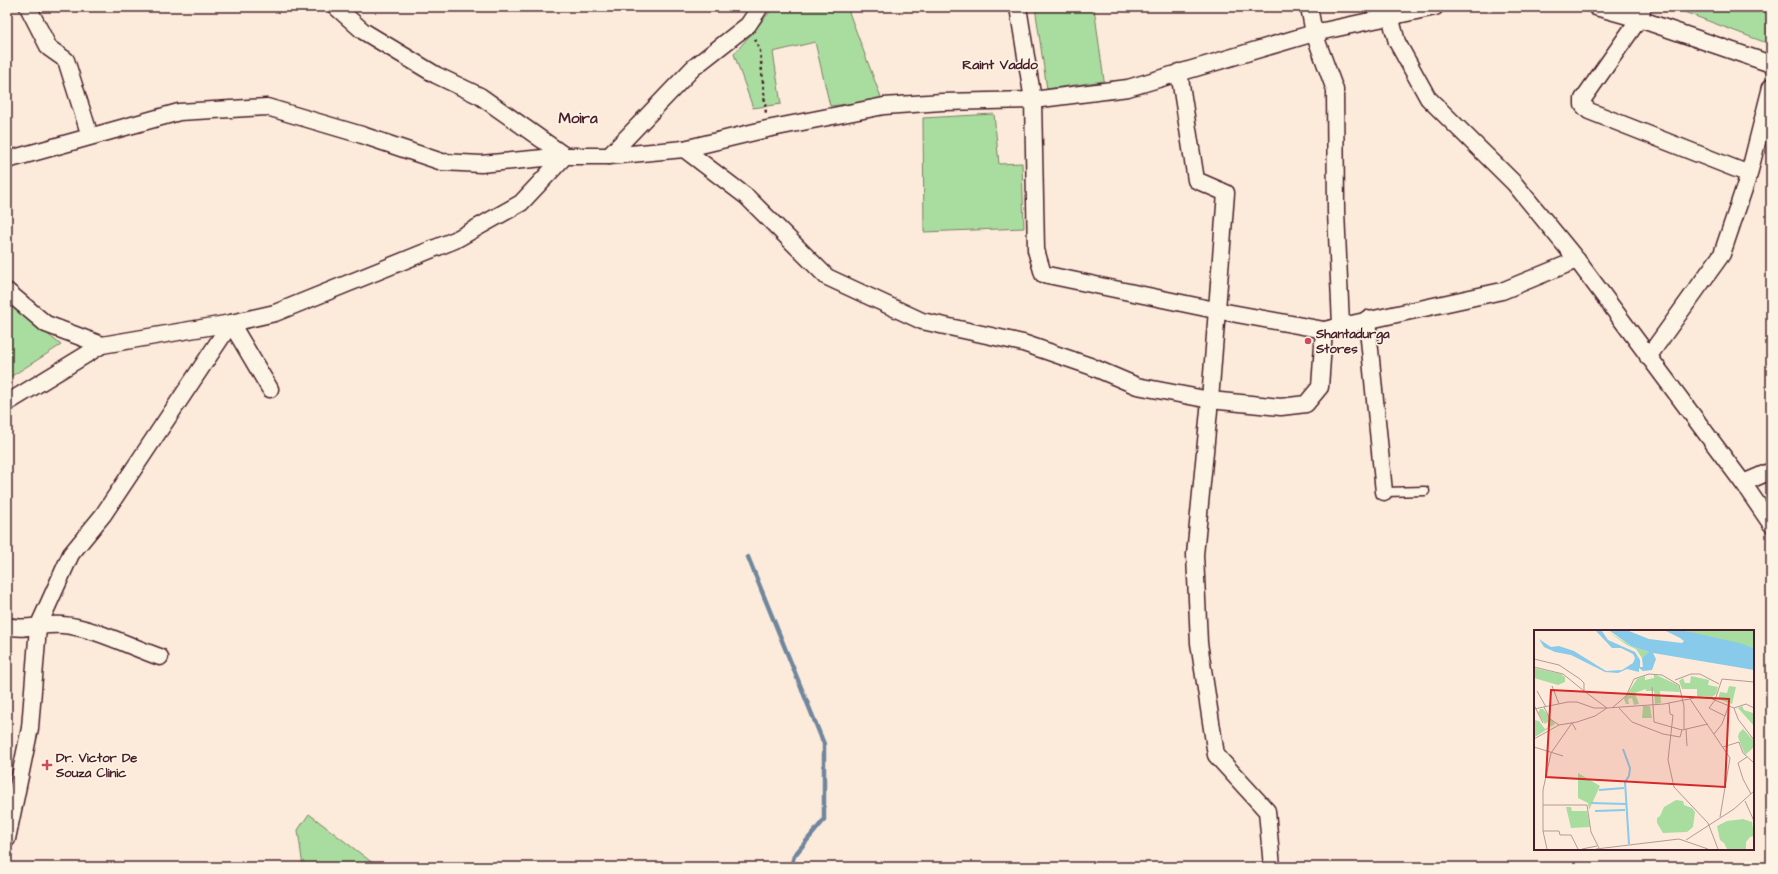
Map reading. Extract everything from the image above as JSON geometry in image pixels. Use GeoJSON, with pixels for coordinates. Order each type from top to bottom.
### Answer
{"type":"FeatureCollection","features":[{"type":"Feature","properties":{"kind":"street"},"geometry":{"type":"LineString","coordinates":[[28,7],[49,48],[66,60],[90,136]]}},
{"type":"Feature","properties":{"kind":"street"},"geometry":{"type":"LineString","coordinates":[[336,7],[363,31],[436,75],[480,96],[565,156]]}},
{"type":"Feature","properties":{"kind":"street"},"geometry":{"type":"LineString","coordinates":[[609,156],[693,68],[748,25],[760,7]]}},
{"type":"Feature","properties":{"kind":"street"},"geometry":{"type":"LineString","coordinates":[[1018,7],[1033,100],[1036,250],[1043,274],[1215,310],[1324,330],[1366,319],[1502,291],[1577,260]]}},
{"type":"Feature","properties":{"kind":"street"},"geometry":{"type":"LineString","coordinates":[[1309,7],[1314,33],[1334,90],[1336,211],[1341,325]]}},
{"type":"Feature","properties":{"kind":"street"},"geometry":{"type":"LineString","coordinates":[[7,160],[179,112],[267,107],[362,134],[442,162],[481,164],[565,156],[609,156],[684,150],[767,129],[884,106],[942,102],[1033,100],[1128,88],[1314,33],[1435,7]]}},
{"type":"Feature","properties":{"kind":"street"},"geometry":{"type":"LineString","coordinates":[[1596,7],[1641,13],[1771,64]]}},
{"type":"Feature","properties":{"kind":"street"},"geometry":{"type":"LineString","coordinates":[[1641,13],[1583,99],[1583,105],[1589,111],[1749,174]]}},
{"type":"Feature","properties":{"kind":"street"},"geometry":{"type":"LineString","coordinates":[[1390,16],[1397,42],[1428,98],[1514,183],[1577,260],[1743,483],[1771,524]]}},
{"type":"Feature","properties":{"kind":"street"},"geometry":{"type":"LineString","coordinates":[[1179,72],[1196,180],[1226,193],[1215,310],[1210,400],[1195,555],[1199,643],[1216,755],[1267,811],[1272,867]]}},
{"type":"Feature","properties":{"kind":"street"},"geometry":{"type":"LineString","coordinates":[[1648,357],[1722,254],[1749,174],[1771,87]]}},
{"type":"Feature","properties":{"kind":"street"},"geometry":{"type":"LineString","coordinates":[[684,150],[747,197],[827,277],[922,321],[1023,343],[1090,366],[1137,386],[1210,400],[1281,407],[1306,404],[1320,387],[1324,330]]}},
{"type":"Feature","properties":{"kind":"street"},"geometry":{"type":"LineString","coordinates":[[7,403],[102,345],[231,323],[275,313],[455,240],[521,203],[565,156]]}},
{"type":"Feature","properties":{"kind":"street"},"geometry":{"type":"LineString","coordinates":[[7,291],[46,324],[102,345]]}},
{"type":"Feature","properties":{"kind":"street"},"geometry":{"type":"LineString","coordinates":[[1366,319],[1384,492]]}},
{"type":"Feature","properties":{"kind":"street"},"geometry":{"type":"LineString","coordinates":[[231,323],[270,389]]}},
{"type":"Feature","properties":{"kind":"street"},"geometry":{"type":"LineString","coordinates":[[7,839],[30,728],[38,627],[71,554],[103,515],[231,323]]}},
{"type":"Feature","properties":{"kind":"street"},"geometry":{"type":"LineString","coordinates":[[1743,483],[1771,471]]}},
{"type":"Feature","properties":{"kind":"street"},"geometry":{"type":"LineString","coordinates":[[7,626],[16,628],[62,625],[89,631],[160,657]]}},
{"type":"Feature","properties":{"kind":"lane"},"geometry":{"type":"LineString","coordinates":[[1384,492],[1425,491]]}},
{"type":"Feature","properties":{"kind":"path"},"geometry":{"type":"LineString","coordinates":[[748,25],[760,51],[767,129]]}},
{"type":"Feature","properties":{"kind":"green space"},"geometry":{"type":"Polygon","coordinates":[[[774,7],[847,7],[882,100],[830,106],[815,42],[773,52],[781,104],[753,108],[734,54],[774,7]]]}},
{"type":"Feature","properties":{"kind":"green space"},"geometry":{"type":"Polygon","coordinates":[[[1035,7],[1094,7],[1104,81],[1047,89],[1035,7]]]}},
{"type":"Feature","properties":{"kind":"green space"},"geometry":{"type":"Polygon","coordinates":[[[1671,7],[1771,7],[1771,43],[1764,42],[1671,7]]]}},
{"type":"Feature","properties":{"kind":"green space"},"geometry":{"type":"Polygon","coordinates":[[[994,114],[999,164],[1022,163],[1024,228],[924,232],[923,118],[994,114]]]}},
{"type":"Feature","properties":{"kind":"green space"},"geometry":{"type":"Polygon","coordinates":[[[7,301],[61,345],[7,379],[7,360],[11,357],[7,352],[7,301]]]}},
{"type":"Feature","properties":{"kind":"green space"},"geometry":{"type":"Polygon","coordinates":[[[309,814],[378,867],[303,867],[298,830],[309,814]]]}},
{"type":"Feature","properties":{"kind":"waterway"},"geometry":{"type":"LineString","coordinates":[[748,557],[824,744],[824,820],[794,856],[791,867]]}},
{"type":"Feature","properties":{"kind":"place","name":"Shantadurga Stores"},"geometry":{"type":"Point","coordinates":[1308,341]}},
{"type":"Feature","properties":{"kind":"place","name":"Dr. Victor De Souza Clinic"},"geometry":{"type":"Point","coordinates":[47,765]}},
{"type":"Feature","properties":{"kind":"district","name":"Raint Vaddo"},"geometry":{"type":"Point","coordinates":[1000,65]}},
{"type":"Feature","properties":{"kind":"district","name":"Moira"},"geometry":{"type":"Point","coordinates":[578,118]}}]}
